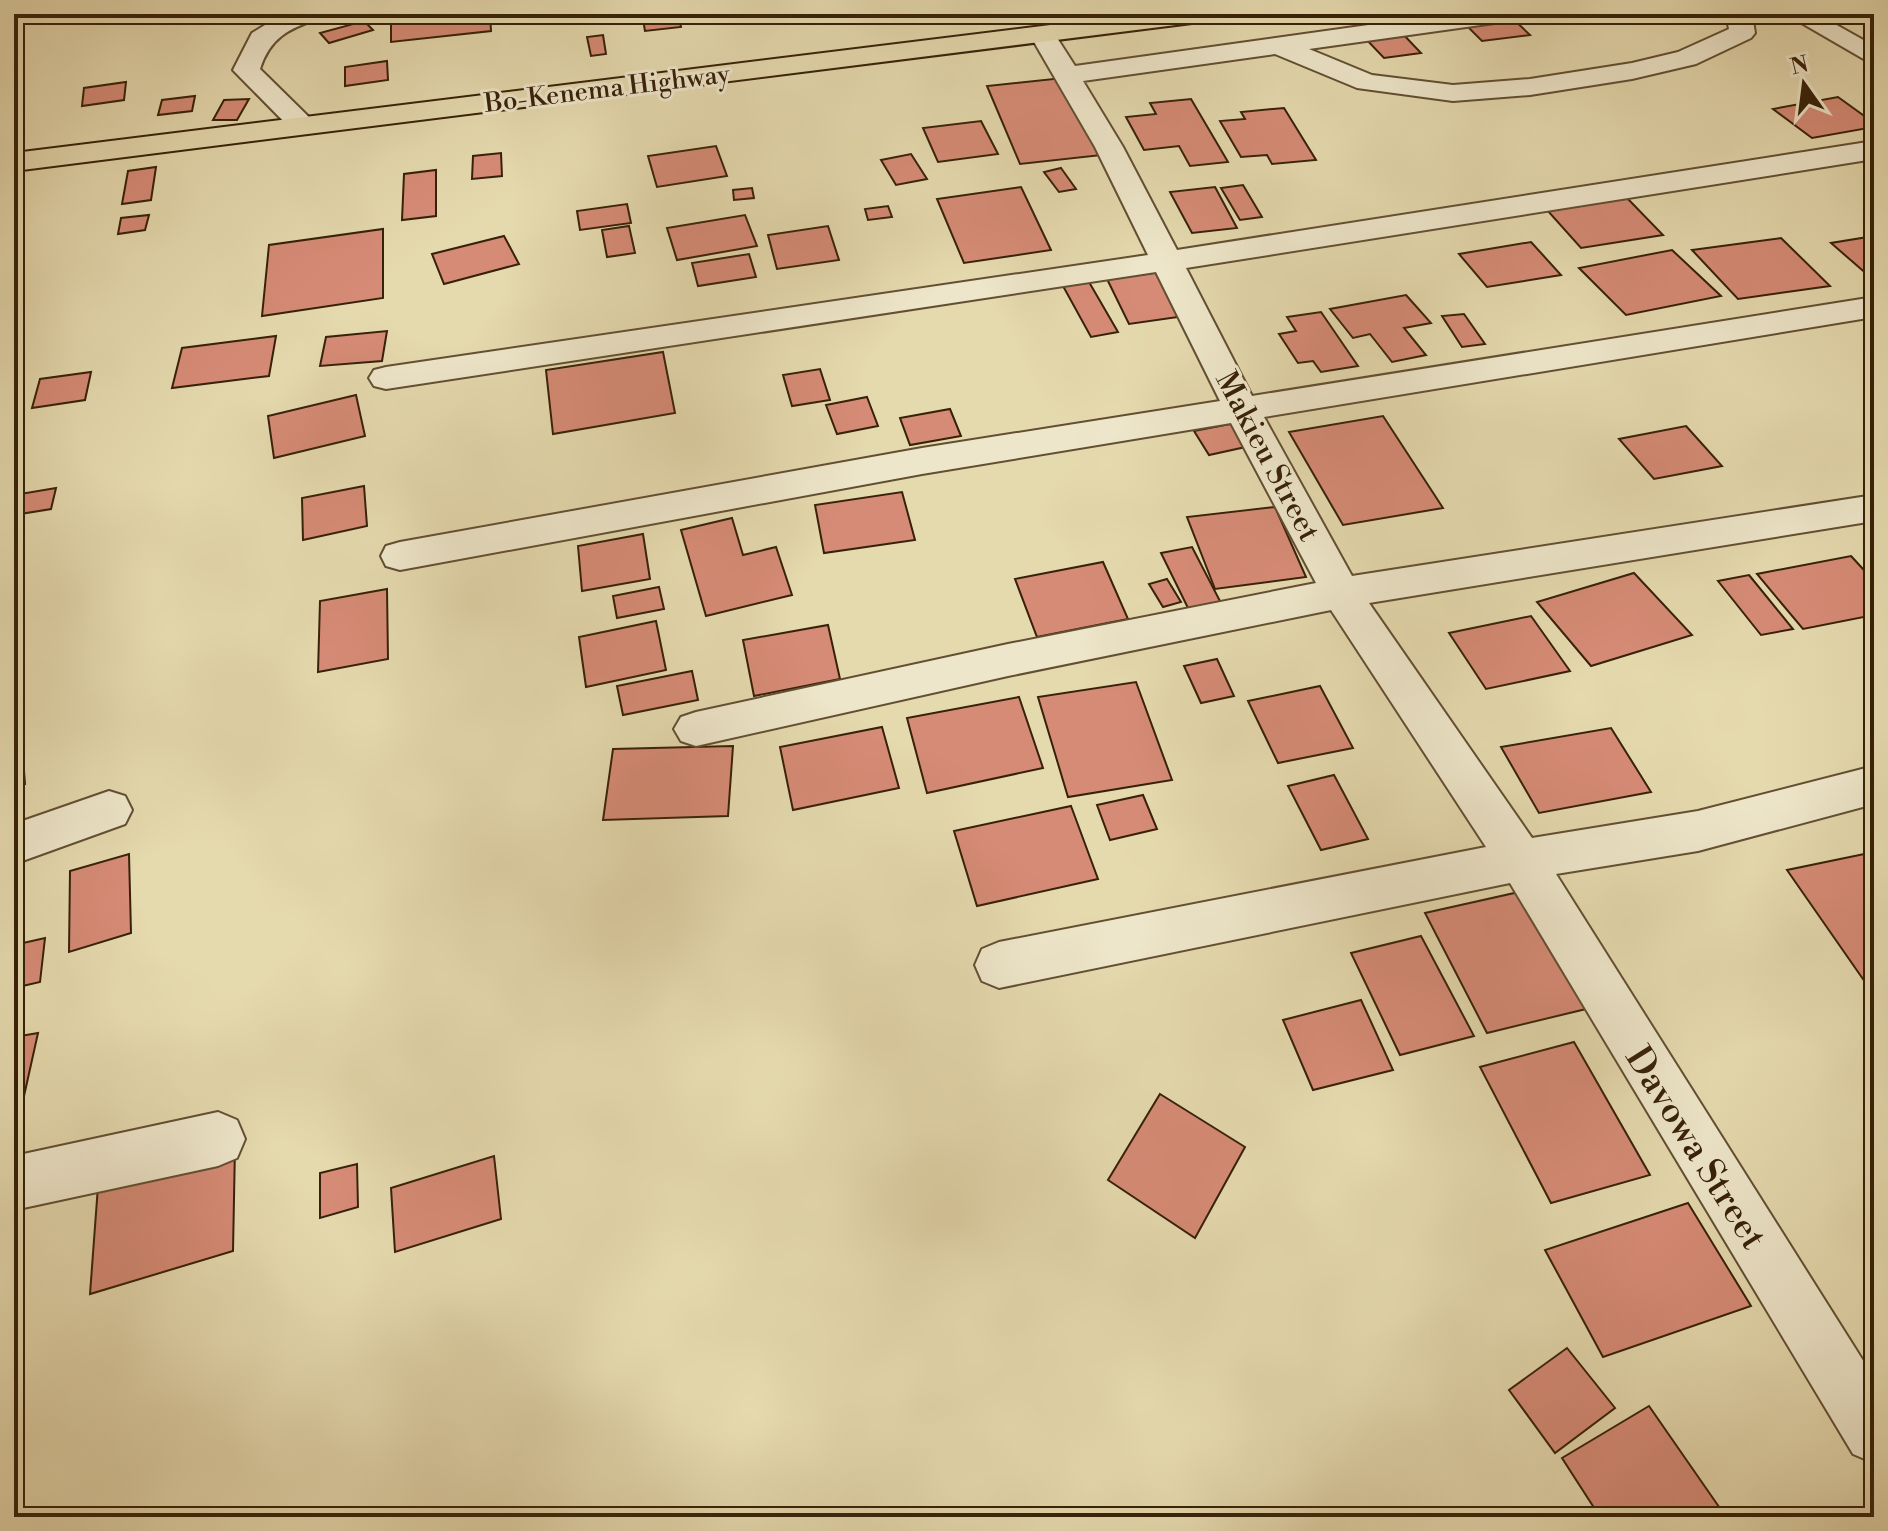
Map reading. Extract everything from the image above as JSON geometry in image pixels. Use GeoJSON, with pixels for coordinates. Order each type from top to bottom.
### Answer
{"type":"FeatureCollection","features":[{"type":"Feature","properties":{"kind":"highway","name":"Bo-Kenema Highway"},"geometry":{"type":"LineString","coordinates":[[14,162],[1200,14]]}},
{"type":"Feature","properties":{"kind":"street"},"geometry":{"type":"LineString","coordinates":[[303,125],[246,70],[254,43],[278,24],[308,14]]}},
{"type":"Feature","properties":{"kind":"street"},"geometry":{"type":"LineString","coordinates":[[1067,75],[1502,14]]}},
{"type":"Feature","properties":{"kind":"street"},"geometry":{"type":"LineString","coordinates":[[1277,45],[1367,82],[1453,93],[1530,87],[1687,58],[1742,33],[1739,14]]}},
{"type":"Feature","properties":{"kind":"street"},"geometry":{"type":"LineString","coordinates":[[1799,14],[1874,57]]}},
{"type":"Feature","properties":{"kind":"street","name":"Makieu Street"},"geometry":{"type":"LineString","coordinates":[[1043,35],[1168,261],[1242,410],[1341,593],[1521,860]]}},
{"type":"Feature","properties":{"kind":"street"},"geometry":{"type":"LineString","coordinates":[[386,378],[1168,261],[1874,150]]}},
{"type":"Feature","properties":{"kind":"street"},"geometry":{"type":"LineString","coordinates":[[400,556],[922,461],[1874,307]]}},
{"type":"Feature","properties":{"kind":"street"},"geometry":{"type":"LineString","coordinates":[[696,729],[1008,660],[1341,593],[1874,508]]}},
{"type":"Feature","properties":{"kind":"street"},"geometry":{"type":"LineString","coordinates":[[999,965],[1521,860],[1698,831],[1874,785]]}},
{"type":"Feature","properties":{"kind":"street"},"geometry":{"type":"LineString","coordinates":[[14,844],[109,810]]}},
{"type":"Feature","properties":{"kind":"street","name":"Davowa Street"},"geometry":{"type":"LineString","coordinates":[[1521,860],[1874,1433]]}},
{"type":"Feature","properties":{"kind":"street"},"geometry":{"type":"LineString","coordinates":[[14,1183],[218,1139]]}},
{"type":"Feature","properties":{"kind":"building"},"geometry":{"type":"Polygon","coordinates":[[[490,14],[491,31],[391,42],[391,16],[490,14]]]}},
{"type":"Feature","properties":{"kind":"building"},"geometry":{"type":"Polygon","coordinates":[[[642,14],[678,14],[681,27],[645,31],[642,14]]]}},
{"type":"Feature","properties":{"kind":"building"},"geometry":{"type":"Polygon","coordinates":[[[1510,16],[1530,35],[1482,41],[1463,22],[1510,16]]]}},
{"type":"Feature","properties":{"kind":"building"},"geometry":{"type":"Polygon","coordinates":[[[364,21],[373,30],[329,43],[320,33],[364,21]]]}},
{"type":"Feature","properties":{"kind":"building"},"geometry":{"type":"Polygon","coordinates":[[[1400,31],[1421,53],[1384,58],[1363,36],[1400,31]]]}},
{"type":"Feature","properties":{"kind":"building"},"geometry":{"type":"Polygon","coordinates":[[[603,35],[606,54],[591,56],[587,37],[603,35]]]}},
{"type":"Feature","properties":{"kind":"building"},"geometry":{"type":"Polygon","coordinates":[[[387,61],[388,80],[345,86],[345,67],[387,61]]]}},
{"type":"Feature","properties":{"kind":"building"},"geometry":{"type":"Polygon","coordinates":[[[1063,78],[1102,155],[1020,164],[987,86],[1063,78]]]}},
{"type":"Feature","properties":{"kind":"building"},"geometry":{"type":"Polygon","coordinates":[[[126,82],[124,100],[82,106],[84,88],[126,82]]]}},
{"type":"Feature","properties":{"kind":"building"},"geometry":{"type":"Polygon","coordinates":[[[195,96],[192,111],[158,115],[162,100],[195,96]]]}},
{"type":"Feature","properties":{"kind":"building"},"geometry":{"type":"Polygon","coordinates":[[[1838,97],[1874,123],[1874,127],[1812,138],[1773,109],[1838,97]]]}},
{"type":"Feature","properties":{"kind":"building"},"geometry":{"type":"Polygon","coordinates":[[[249,99],[237,120],[213,120],[224,100],[249,99]]]}},
{"type":"Feature","properties":{"kind":"building"},"geometry":{"type":"Polygon","coordinates":[[[1191,99],[1228,162],[1190,166],[1179,146],[1144,150],[1126,117],[1156,114],[1150,103],[1191,99]]]}},
{"type":"Feature","properties":{"kind":"building"},"geometry":{"type":"Polygon","coordinates":[[[1284,108],[1316,160],[1272,164],[1267,155],[1241,157],[1220,121],[1245,119],[1241,112],[1284,108]]]}},
{"type":"Feature","properties":{"kind":"building"},"geometry":{"type":"Polygon","coordinates":[[[981,121],[998,154],[938,162],[923,128],[981,121]]]}},
{"type":"Feature","properties":{"kind":"building"},"geometry":{"type":"Polygon","coordinates":[[[716,146],[727,176],[657,187],[648,156],[716,146]]]}},
{"type":"Feature","properties":{"kind":"building"},"geometry":{"type":"Polygon","coordinates":[[[501,153],[502,176],[472,179],[473,156],[501,153]]]}},
{"type":"Feature","properties":{"kind":"building"},"geometry":{"type":"Polygon","coordinates":[[[911,154],[927,179],[896,185],[881,160],[911,154]]]}},
{"type":"Feature","properties":{"kind":"building"},"geometry":{"type":"Polygon","coordinates":[[[156,167],[151,200],[122,204],[128,171],[156,167]]]}},
{"type":"Feature","properties":{"kind":"building"},"geometry":{"type":"Polygon","coordinates":[[[1061,168],[1076,189],[1059,192],[1044,172],[1061,168]]]}},
{"type":"Feature","properties":{"kind":"building"},"geometry":{"type":"Polygon","coordinates":[[[436,170],[436,216],[402,220],[404,174],[436,170]]]}},
{"type":"Feature","properties":{"kind":"building"},"geometry":{"type":"Polygon","coordinates":[[[1243,185],[1262,217],[1240,220],[1221,188],[1243,185]]]}},
{"type":"Feature","properties":{"kind":"building"},"geometry":{"type":"Polygon","coordinates":[[[1021,187],[1051,250],[964,263],[937,199],[1021,187]]]}},
{"type":"Feature","properties":{"kind":"building"},"geometry":{"type":"Polygon","coordinates":[[[1215,187],[1237,228],[1192,233],[1170,192],[1215,187]]]}},
{"type":"Feature","properties":{"kind":"building"},"geometry":{"type":"Polygon","coordinates":[[[752,188],[754,198],[734,200],[733,190],[752,188]]]}},
{"type":"Feature","properties":{"kind":"building"},"geometry":{"type":"Polygon","coordinates":[[[1627,198],[1663,235],[1581,248],[1547,210],[1627,198]]]}},
{"type":"Feature","properties":{"kind":"building"},"geometry":{"type":"Polygon","coordinates":[[[627,204],[631,223],[580,230],[577,211],[627,204]]]}},
{"type":"Feature","properties":{"kind":"building"},"geometry":{"type":"Polygon","coordinates":[[[888,206],[892,217],[868,220],[865,209],[888,206]]]}},
{"type":"Feature","properties":{"kind":"building"},"geometry":{"type":"Polygon","coordinates":[[[149,215],[145,230],[118,234],[121,218],[149,215]]]}},
{"type":"Feature","properties":{"kind":"building"},"geometry":{"type":"Polygon","coordinates":[[[745,215],[757,246],[677,260],[667,228],[745,215]]]}},
{"type":"Feature","properties":{"kind":"building"},"geometry":{"type":"Polygon","coordinates":[[[629,226],[635,253],[607,257],[602,230],[629,226]]]}},
{"type":"Feature","properties":{"kind":"building"},"geometry":{"type":"Polygon","coordinates":[[[828,226],[839,260],[777,269],[768,235],[828,226]]]}},
{"type":"Feature","properties":{"kind":"building"},"geometry":{"type":"Polygon","coordinates":[[[383,229],[383,298],[262,316],[269,245],[383,229]]]}},
{"type":"Feature","properties":{"kind":"building"},"geometry":{"type":"Polygon","coordinates":[[[504,236],[519,264],[444,284],[432,254],[504,236]]]}},
{"type":"Feature","properties":{"kind":"building"},"geometry":{"type":"Polygon","coordinates":[[[1874,236],[1874,275],[1869,276],[1831,243],[1874,236]]]}},
{"type":"Feature","properties":{"kind":"building"},"geometry":{"type":"Polygon","coordinates":[[[1781,238],[1830,286],[1738,299],[1692,250],[1781,238]]]}},
{"type":"Feature","properties":{"kind":"building"},"geometry":{"type":"Polygon","coordinates":[[[1531,242],[1561,275],[1487,287],[1459,254],[1531,242]]]}},
{"type":"Feature","properties":{"kind":"building"},"geometry":{"type":"Polygon","coordinates":[[[1672,250],[1721,296],[1626,315],[1579,268],[1672,250]]]}},
{"type":"Feature","properties":{"kind":"building"},"geometry":{"type":"Polygon","coordinates":[[[749,254],[756,277],[698,286],[692,263],[749,254]]]}},
{"type":"Feature","properties":{"kind":"building"},"geometry":{"type":"Polygon","coordinates":[[[1161,272],[1185,316],[1129,324],[1107,279],[1161,272]]]}},
{"type":"Feature","properties":{"kind":"building"},"geometry":{"type":"Polygon","coordinates":[[[1089,282],[1118,332],[1091,337],[1063,286],[1089,282]]]}},
{"type":"Feature","properties":{"kind":"building"},"geometry":{"type":"Polygon","coordinates":[[[1406,295],[1431,323],[1404,328],[1426,355],[1392,362],[1370,334],[1353,338],[1330,309],[1406,295]]]}},
{"type":"Feature","properties":{"kind":"building"},"geometry":{"type":"Polygon","coordinates":[[[1321,312],[1358,366],[1321,372],[1313,361],[1298,363],[1279,334],[1296,331],[1287,317],[1321,312]]]}},
{"type":"Feature","properties":{"kind":"building"},"geometry":{"type":"Polygon","coordinates":[[[1464,314],[1485,344],[1462,347],[1442,316],[1464,314]]]}},
{"type":"Feature","properties":{"kind":"building"},"geometry":{"type":"Polygon","coordinates":[[[387,331],[382,361],[320,366],[326,337],[387,331]]]}},
{"type":"Feature","properties":{"kind":"building"},"geometry":{"type":"Polygon","coordinates":[[[276,336],[269,376],[172,388],[182,348],[276,336]]]}},
{"type":"Feature","properties":{"kind":"building"},"geometry":{"type":"Polygon","coordinates":[[[663,352],[675,413],[553,434],[546,370],[663,352]]]}},
{"type":"Feature","properties":{"kind":"building"},"geometry":{"type":"Polygon","coordinates":[[[820,369],[830,400],[792,406],[783,375],[820,369]]]}},
{"type":"Feature","properties":{"kind":"building"},"geometry":{"type":"Polygon","coordinates":[[[91,372],[85,400],[32,408],[40,379],[91,372]]]}},
{"type":"Feature","properties":{"kind":"building"},"geometry":{"type":"Polygon","coordinates":[[[356,395],[365,436],[274,458],[268,416],[356,395]]]}},
{"type":"Feature","properties":{"kind":"building"},"geometry":{"type":"Polygon","coordinates":[[[867,397],[878,426],[837,434],[826,405],[867,397]]]}},
{"type":"Feature","properties":{"kind":"building"},"geometry":{"type":"Polygon","coordinates":[[[950,409],[961,436],[910,445],[900,418],[950,409]]]}},
{"type":"Feature","properties":{"kind":"building"},"geometry":{"type":"Polygon","coordinates":[[[1383,416],[1443,508],[1343,525],[1289,432],[1383,416]]]}},
{"type":"Feature","properties":{"kind":"building"},"geometry":{"type":"Polygon","coordinates":[[[1235,423],[1250,446],[1209,455],[1194,431],[1235,423]]]}},
{"type":"Feature","properties":{"kind":"building"},"geometry":{"type":"Polygon","coordinates":[[[1686,426],[1722,466],[1654,479],[1619,439],[1686,426]]]}},
{"type":"Feature","properties":{"kind":"building"},"geometry":{"type":"Polygon","coordinates":[[[364,486],[367,526],[303,540],[302,498],[364,486]]]}},
{"type":"Feature","properties":{"kind":"building"},"geometry":{"type":"Polygon","coordinates":[[[56,488],[51,509],[14,515],[14,495],[56,488]]]}},
{"type":"Feature","properties":{"kind":"building"},"geometry":{"type":"Polygon","coordinates":[[[902,492],[915,540],[824,553],[815,505],[902,492]]]}},
{"type":"Feature","properties":{"kind":"building"},"geometry":{"type":"Polygon","coordinates":[[[1275,507],[1306,577],[1215,589],[1187,517],[1275,507]]]}},
{"type":"Feature","properties":{"kind":"building"},"geometry":{"type":"Polygon","coordinates":[[[732,518],[743,555],[776,547],[792,595],[706,616],[681,530],[732,518]]]}},
{"type":"Feature","properties":{"kind":"building"},"geometry":{"type":"Polygon","coordinates":[[[643,534],[650,579],[582,591],[578,546],[643,534]]]}},
{"type":"Feature","properties":{"kind":"building"},"geometry":{"type":"Polygon","coordinates":[[[1192,547],[1221,603],[1189,610],[1161,553],[1192,547]]]}},
{"type":"Feature","properties":{"kind":"building"},"geometry":{"type":"Polygon","coordinates":[[[1851,556],[1874,581],[1874,615],[1803,629],[1757,574],[1851,556]]]}},
{"type":"Feature","properties":{"kind":"building"},"geometry":{"type":"Polygon","coordinates":[[[1103,562],[1128,619],[1037,637],[1015,579],[1103,562]]]}},
{"type":"Feature","properties":{"kind":"building"},"geometry":{"type":"Polygon","coordinates":[[[1634,573],[1692,635],[1591,666],[1537,602],[1634,573]]]}},
{"type":"Feature","properties":{"kind":"building"},"geometry":{"type":"Polygon","coordinates":[[[1749,575],[1793,629],[1761,635],[1718,581],[1749,575]]]}},
{"type":"Feature","properties":{"kind":"building"},"geometry":{"type":"Polygon","coordinates":[[[1167,579],[1181,602],[1163,607],[1149,584],[1167,579]]]}},
{"type":"Feature","properties":{"kind":"building"},"geometry":{"type":"Polygon","coordinates":[[[659,587],[664,609],[617,618],[613,596],[659,587]]]}},
{"type":"Feature","properties":{"kind":"building"},"geometry":{"type":"Polygon","coordinates":[[[387,589],[388,659],[318,672],[320,601],[387,589]]]}},
{"type":"Feature","properties":{"kind":"building"},"geometry":{"type":"Polygon","coordinates":[[[1531,616],[1570,671],[1486,689],[1449,633],[1531,616]]]}},
{"type":"Feature","properties":{"kind":"building"},"geometry":{"type":"Polygon","coordinates":[[[656,621],[666,670],[586,687],[579,637],[656,621]]]}},
{"type":"Feature","properties":{"kind":"building"},"geometry":{"type":"Polygon","coordinates":[[[828,625],[840,679],[754,696],[743,640],[828,625]]]}},
{"type":"Feature","properties":{"kind":"building"},"geometry":{"type":"Polygon","coordinates":[[[1217,659],[1234,696],[1201,703],[1184,666],[1217,659]]]}},
{"type":"Feature","properties":{"kind":"building"},"geometry":{"type":"Polygon","coordinates":[[[692,671],[698,700],[623,715],[617,686],[692,671]]]}},
{"type":"Feature","properties":{"kind":"building"},"geometry":{"type":"Polygon","coordinates":[[[1136,682],[1172,780],[1068,797],[1038,697],[1136,682]]]}},
{"type":"Feature","properties":{"kind":"building"},"geometry":{"type":"Polygon","coordinates":[[[1320,686],[1353,748],[1278,763],[1248,701],[1320,686]]]}},
{"type":"Feature","properties":{"kind":"building"},"geometry":{"type":"Polygon","coordinates":[[[1019,697],[1043,768],[927,793],[907,718],[1019,697]]]}},
{"type":"Feature","properties":{"kind":"building"},"geometry":{"type":"Polygon","coordinates":[[[882,727],[899,788],[793,810],[780,747],[882,727]]]}},
{"type":"Feature","properties":{"kind":"building"},"geometry":{"type":"Polygon","coordinates":[[[1611,728],[1651,792],[1539,813],[1501,747],[1611,728]]]}},
{"type":"Feature","properties":{"kind":"building"},"geometry":{"type":"Polygon","coordinates":[[[22,745],[25,784],[14,788],[14,747],[22,745]]]}},
{"type":"Feature","properties":{"kind":"building"},"geometry":{"type":"Polygon","coordinates":[[[733,746],[728,816],[603,820],[613,749],[733,746]]]}},
{"type":"Feature","properties":{"kind":"building"},"geometry":{"type":"Polygon","coordinates":[[[1334,775],[1368,839],[1321,850],[1288,786],[1334,775]]]}},
{"type":"Feature","properties":{"kind":"building"},"geometry":{"type":"Polygon","coordinates":[[[1143,795],[1157,829],[1110,840],[1097,805],[1143,795]]]}},
{"type":"Feature","properties":{"kind":"building"},"geometry":{"type":"Polygon","coordinates":[[[1071,806],[1098,879],[977,906],[954,831],[1071,806]]]}},
{"type":"Feature","properties":{"kind":"building"},"geometry":{"type":"Polygon","coordinates":[[[1874,852],[1874,991],[1872,992],[1787,870],[1874,852]]]}},
{"type":"Feature","properties":{"kind":"building"},"geometry":{"type":"Polygon","coordinates":[[[129,854],[131,933],[69,952],[70,871],[129,854]]]}},
{"type":"Feature","properties":{"kind":"building"},"geometry":{"type":"Polygon","coordinates":[[[1519,892],[1586,1009],[1487,1033],[1425,913],[1519,892]]]}},
{"type":"Feature","properties":{"kind":"building"},"geometry":{"type":"Polygon","coordinates":[[[1421,936],[1474,1036],[1400,1055],[1351,953],[1421,936]]]}},
{"type":"Feature","properties":{"kind":"building"},"geometry":{"type":"Polygon","coordinates":[[[45,938],[40,982],[14,988],[14,945],[45,938]]]}},
{"type":"Feature","properties":{"kind":"building"},"geometry":{"type":"Polygon","coordinates":[[[1361,1000],[1393,1070],[1313,1090],[1283,1020],[1361,1000]]]}},
{"type":"Feature","properties":{"kind":"building"},"geometry":{"type":"Polygon","coordinates":[[[38,1033],[14,1141],[14,1037],[38,1033]]]}},
{"type":"Feature","properties":{"kind":"building"},"geometry":{"type":"Polygon","coordinates":[[[1574,1042],[1650,1175],[1551,1203],[1480,1067],[1574,1042]]]}},
{"type":"Feature","properties":{"kind":"building"},"geometry":{"type":"Polygon","coordinates":[[[1160,1094],[1245,1147],[1195,1238],[1108,1180],[1160,1094]]]}},
{"type":"Feature","properties":{"kind":"building"},"geometry":{"type":"Polygon","coordinates":[[[235,1146],[233,1251],[90,1294],[98,1186],[235,1146]]]}},
{"type":"Feature","properties":{"kind":"building"},"geometry":{"type":"Polygon","coordinates":[[[494,1156],[501,1219],[395,1252],[391,1188],[494,1156]]]}},
{"type":"Feature","properties":{"kind":"building"},"geometry":{"type":"Polygon","coordinates":[[[357,1164],[358,1207],[320,1218],[320,1173],[357,1164]]]}},
{"type":"Feature","properties":{"kind":"building"},"geometry":{"type":"Polygon","coordinates":[[[1688,1203],[1751,1306],[1603,1357],[1545,1250],[1688,1203]]]}},
{"type":"Feature","properties":{"kind":"building"},"geometry":{"type":"Polygon","coordinates":[[[1567,1348],[1615,1408],[1555,1453],[1509,1390],[1567,1348]]]}},
{"type":"Feature","properties":{"kind":"building"},"geometry":{"type":"Polygon","coordinates":[[[1649,1406],[1726,1517],[1600,1517],[1562,1458],[1649,1406]]]}}]}
